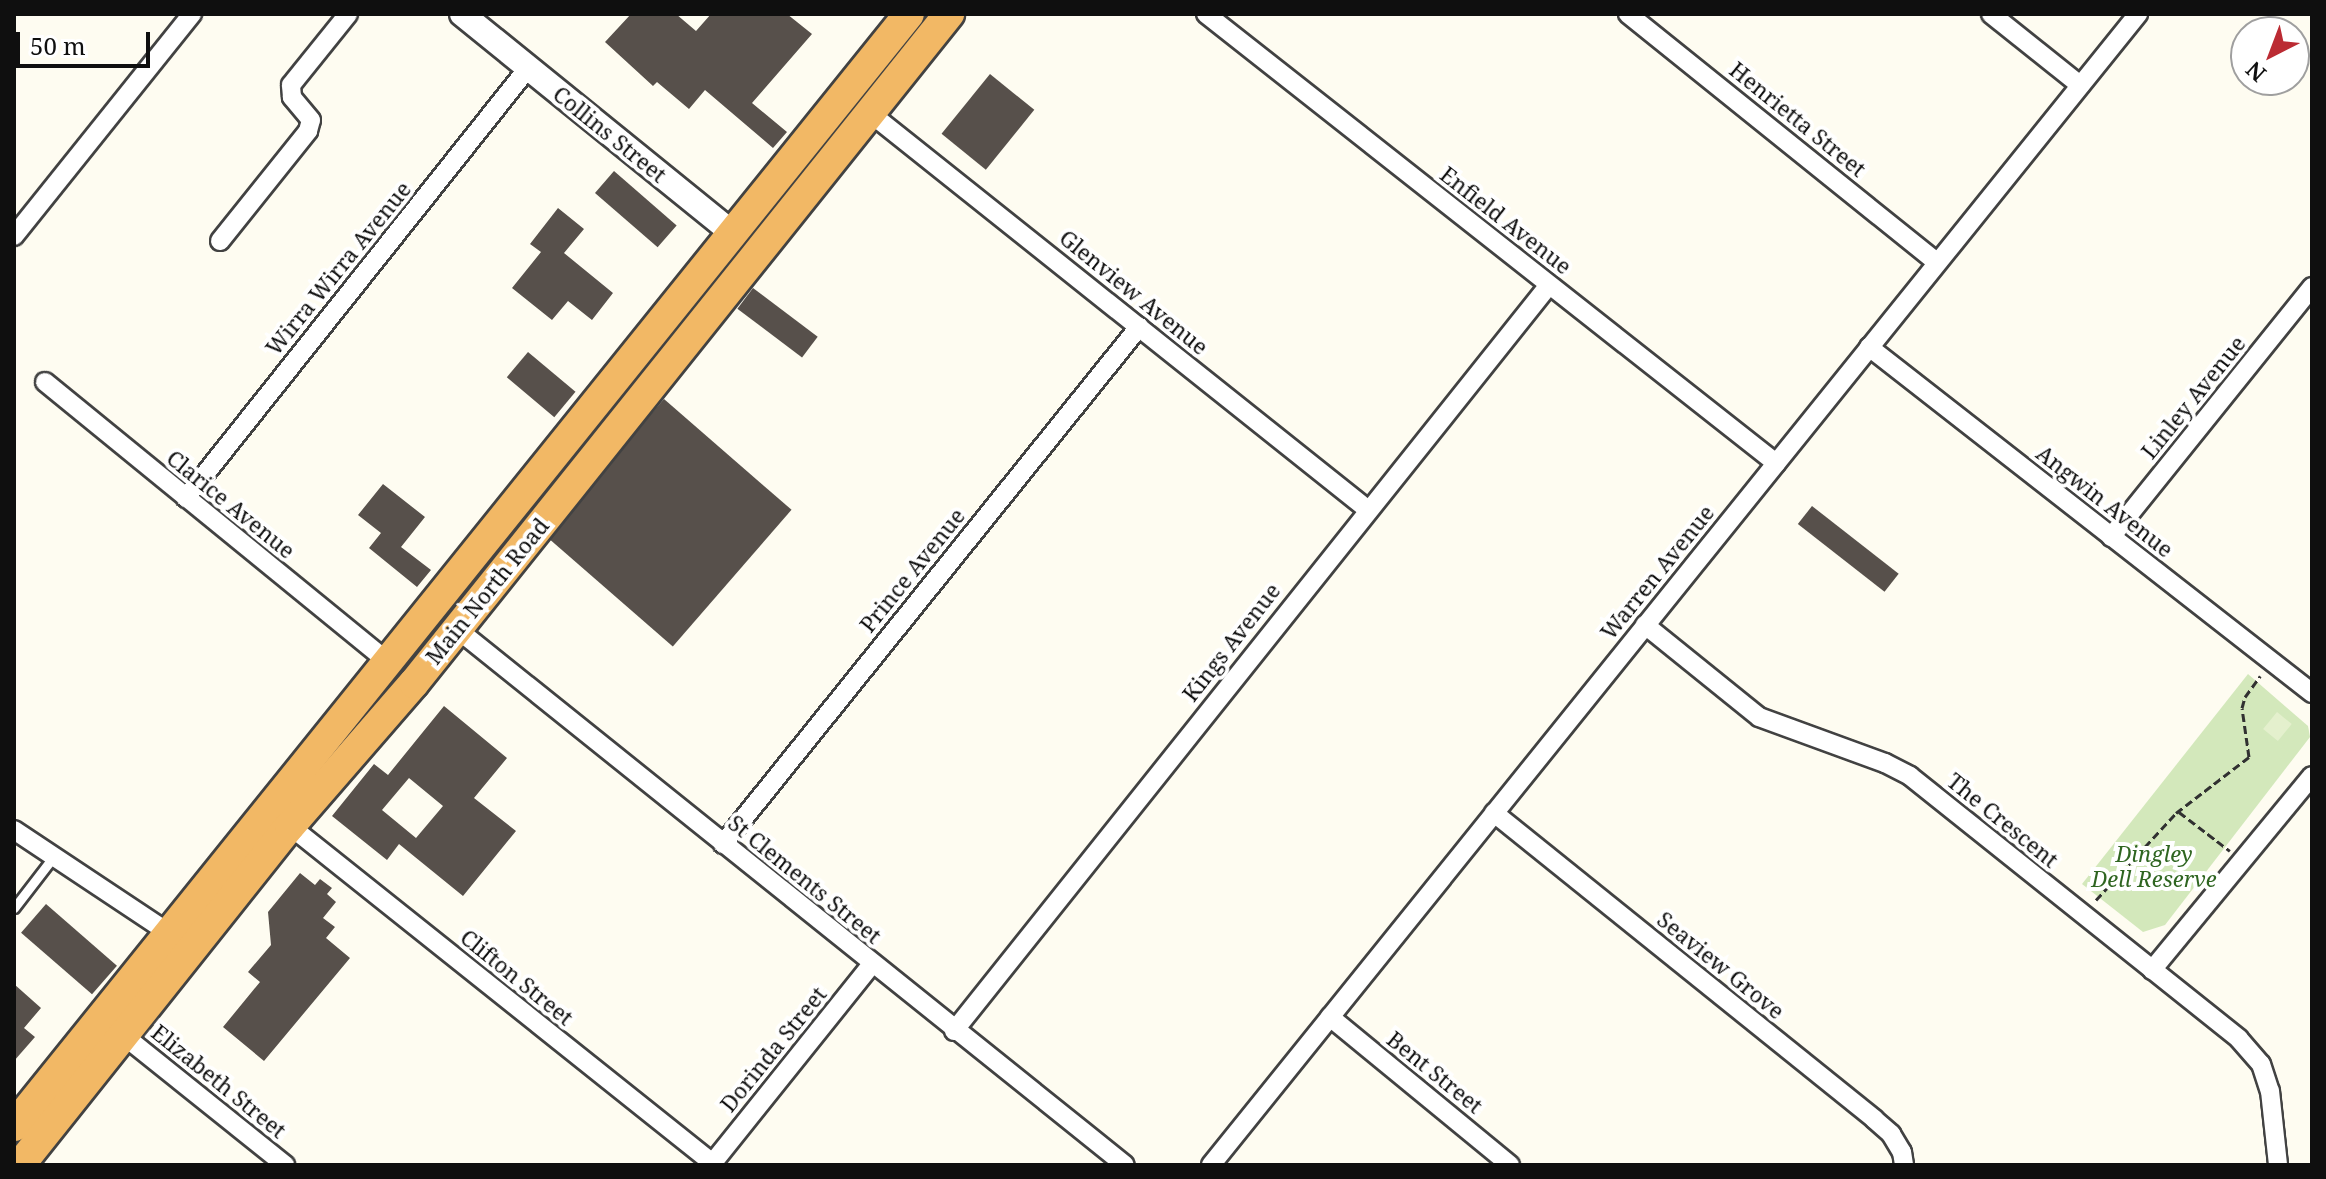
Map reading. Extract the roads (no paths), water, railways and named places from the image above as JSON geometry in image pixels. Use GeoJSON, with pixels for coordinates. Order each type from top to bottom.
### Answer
{"type":"FeatureCollection","features":[{"type":"Feature","properties":{"kind":"highway","name":"Main North Road"},"geometry":{"type":"LineString","coordinates":[[20,1165],[123,1035],[387,661],[909,14]]}},
{"type":"Feature","properties":{"kind":"highway","name":"Main North Road"},"geometry":{"type":"LineString","coordinates":[[14,1126],[169,933],[279,817],[414,683],[949,14]]}},
{"type":"Feature","properties":{"kind":"highway"},"geometry":{"type":"LineString","coordinates":[[845,92],[870,113]]}},
{"type":"Feature","properties":{"kind":"highway","name":"Collins Street"},"geometry":{"type":"LineString","coordinates":[[731,232],[757,254]]}},
{"type":"Feature","properties":{"kind":"highway"},"geometry":{"type":"LineString","coordinates":[[387,661],[414,683]]}},
{"type":"Feature","properties":{"kind":"street"},"geometry":{"type":"LineString","coordinates":[[14,236],[192,14]]}},
{"type":"Feature","properties":{"kind":"street"},"geometry":{"type":"LineString","coordinates":[[220,241],[308,131],[311,120],[292,97],[291,85],[348,14]]}},
{"type":"Feature","properties":{"kind":"street","name":"Collins Street"},"geometry":{"type":"LineString","coordinates":[[462,14],[731,232]]}},
{"type":"Feature","properties":{"kind":"street","name":"Enfield Avenue"},"geometry":{"type":"LineString","coordinates":[[1206,14],[1776,463]]}},
{"type":"Feature","properties":{"kind":"street","name":"Henrietta Street"},"geometry":{"type":"LineString","coordinates":[[1628,14],[1937,262]]}},
{"type":"Feature","properties":{"kind":"street"},"geometry":{"type":"LineString","coordinates":[[1991,14],[2080,85]]}},
{"type":"Feature","properties":{"kind":"street","name":"Warren Avenue"},"geometry":{"type":"LineString","coordinates":[[1213,1164],[2138,14]]}},
{"type":"Feature","properties":{"kind":"street","name":"Wirra Wirra Avenue"},"geometry":{"type":"LineString","coordinates":[[186,498],[528,68]]}},
{"type":"Feature","properties":{"kind":"street","name":"Glenview Avenue"},"geometry":{"type":"LineString","coordinates":[[870,113],[1367,509]]}},
{"type":"Feature","properties":{"kind":"street","name":"Kings Avenue"},"geometry":{"type":"LineString","coordinates":[[954,1031],[1367,509],[1549,285]]}},
{"type":"Feature","properties":{"kind":"street","name":"Linley Avenue"},"geometry":{"type":"LineString","coordinates":[[2111,537],[2312,287]]}},
{"type":"Feature","properties":{"kind":"street","name":"Prince Avenue"},"geometry":{"type":"LineString","coordinates":[[723,844],[1139,327]]}},
{"type":"Feature","properties":{"kind":"street","name":"Angwin Avenue"},"geometry":{"type":"LineString","coordinates":[[1869,347],[2312,692]]}},
{"type":"Feature","properties":{"kind":"street","name":"Clarice Avenue"},"geometry":{"type":"LineString","coordinates":[[45,382],[387,661]]}},
{"type":"Feature","properties":{"kind":"street","name":"The Crescent"},"geometry":{"type":"LineString","coordinates":[[1645,625],[1759,717],[1885,763],[1910,776],[2239,1039],[2261,1064],[2270,1091],[2278,1165]]}},
{"type":"Feature","properties":{"kind":"street","name":"St Clements Street"},"geometry":{"type":"LineString","coordinates":[[457,629],[954,1031],[1125,1165]]}},
{"type":"Feature","properties":{"kind":"street"},"geometry":{"type":"LineString","coordinates":[[2152,970],[2312,776]]}},
{"type":"Feature","properties":{"kind":"street","name":"Seaview Grove"},"geometry":{"type":"LineString","coordinates":[[1494,813],[1874,1119],[1891,1134],[1902,1152],[1904,1165]]}},
{"type":"Feature","properties":{"kind":"street","name":"Clifton Street"},"geometry":{"type":"LineString","coordinates":[[279,817],[712,1164]]}},
{"type":"Feature","properties":{"kind":"street"},"geometry":{"type":"LineString","coordinates":[[14,830],[169,933]]}},
{"type":"Feature","properties":{"kind":"street","name":"Dorinda Street"},"geometry":{"type":"LineString","coordinates":[[712,1164],[872,964]]}},
{"type":"Feature","properties":{"kind":"street","name":"Bent Street"},"geometry":{"type":"LineString","coordinates":[[1330,1017],[1510,1165]]}},
{"type":"Feature","properties":{"kind":"street","name":"Elizabeth Street"},"geometry":{"type":"LineString","coordinates":[[123,1035],[285,1165]]}},
{"type":"Feature","properties":{"kind":"lane"},"geometry":{"type":"LineString","coordinates":[[14,908],[54,856]]}},
{"type":"Feature","properties":{"kind":"park label","name":"Dingley Dell Reserve"},"geometry":{"type":"Point","coordinates":[2154,866]}}]}
